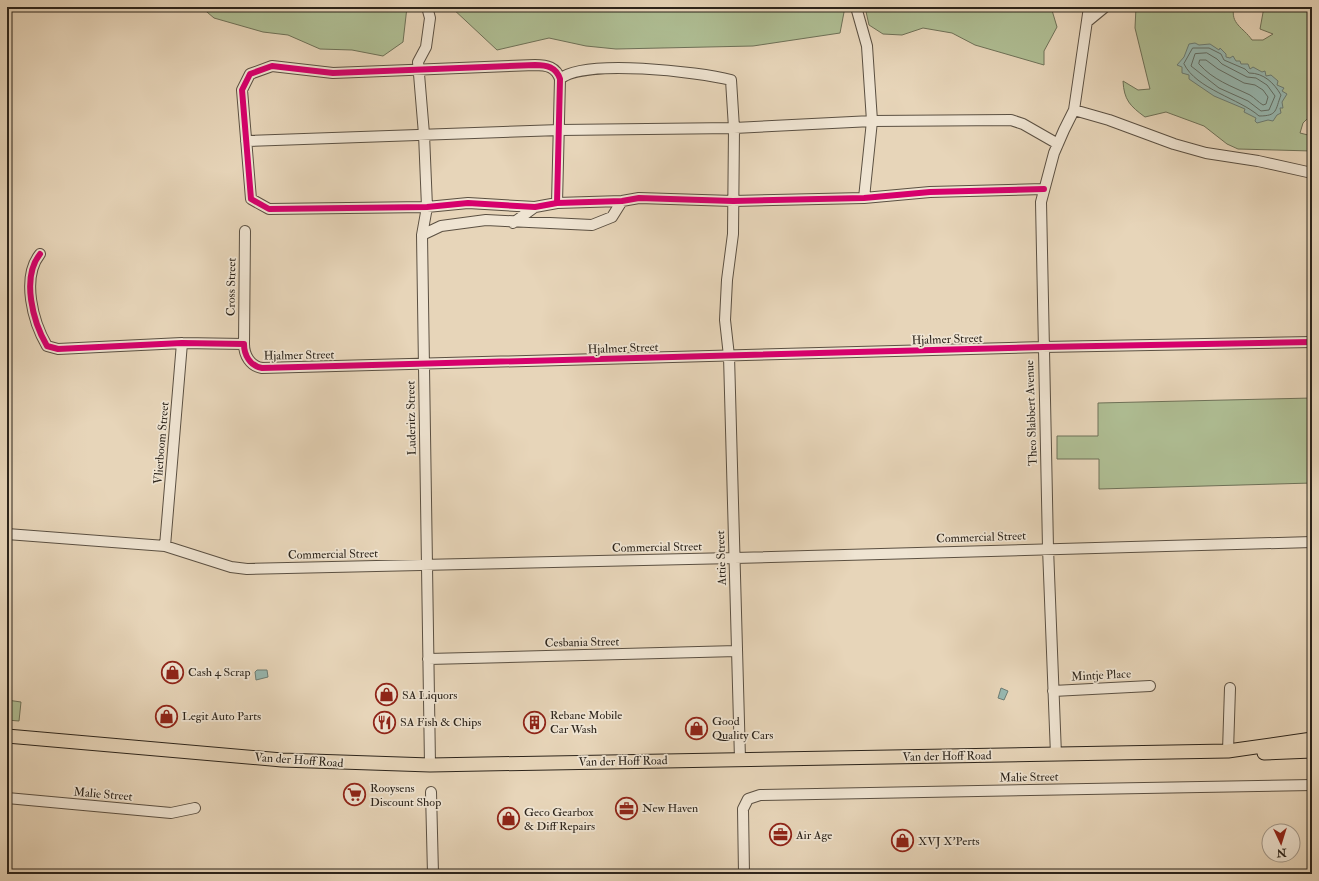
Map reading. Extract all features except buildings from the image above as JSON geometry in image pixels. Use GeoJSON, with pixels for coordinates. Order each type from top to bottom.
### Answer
{"type":"FeatureCollection","features":[{"type":"Feature","properties":{"kind":"main road","name":"Van der Hoff Road"},"geometry":{"type":"LineString","coordinates":[[7,736],[282,760],[430,765],[1056,755],[1235,750],[1312,738]]}},
{"type":"Feature","properties":{"kind":"main road","name":"Van der Hoff Road"},"geometry":{"type":"LineString","coordinates":[[1235,750],[1259,753],[1312,751]]}},
{"type":"Feature","properties":{"kind":"street","name":"Luderitz Street"},"geometry":{"type":"LineString","coordinates":[[427,7],[430,18],[426,47],[418,62],[424,134],[427,207],[422,235],[430,765]]}},
{"type":"Feature","properties":{"kind":"street"},"geometry":{"type":"LineString","coordinates":[[856,7],[867,46],[872,121],[864,198]]}},
{"type":"Feature","properties":{"kind":"street","name":"Theo Slabbert Avenue"},"geometry":{"type":"LineString","coordinates":[[1056,755],[1042,347],[1040,202],[1058,144],[1074,110],[1089,7]]}},
{"type":"Feature","properties":{"kind":"street"},"geometry":{"type":"LineString","coordinates":[[1088,21],[1105,7]]}},
{"type":"Feature","properties":{"kind":"street"},"geometry":{"type":"LineString","coordinates":[[557,203],[560,130],[560,79],[558,72],[544,65],[419,71],[333,73],[272,66],[250,74],[242,90],[251,199],[269,209],[427,207],[468,203],[535,207],[557,203],[622,201],[638,198],[733,201],[864,198],[936,192],[1044,189]]}},
{"type":"Feature","properties":{"kind":"street","name":"Attie Street"},"geometry":{"type":"LineString","coordinates":[[560,79],[566,74],[594,70],[643,68],[710,74],[731,80],[734,128],[732,252],[727,280],[724,320],[729,356],[740,760]]}},
{"type":"Feature","properties":{"kind":"street"},"geometry":{"type":"LineString","coordinates":[[1074,110],[1109,120],[1174,144],[1206,153],[1258,161],[1312,173]]}},
{"type":"Feature","properties":{"kind":"street"},"geometry":{"type":"LineString","coordinates":[[246,141],[560,130],[734,128],[872,121],[1011,120],[1023,124],[1058,144]]}},
{"type":"Feature","properties":{"kind":"street"},"geometry":{"type":"LineString","coordinates":[[422,235],[441,226],[486,220],[513,223],[592,225],[612,217],[622,201]]}},
{"type":"Feature","properties":{"kind":"street"},"geometry":{"type":"LineString","coordinates":[[513,223],[535,207]]}},
{"type":"Feature","properties":{"kind":"street","name":"Cross Street"},"geometry":{"type":"LineString","coordinates":[[244,344],[245,231]]}},
{"type":"Feature","properties":{"kind":"street"},"geometry":{"type":"LineString","coordinates":[[40,254],[33,263],[31,276],[31,298],[41,336],[47,346],[58,349],[182,343],[244,344]]}},
{"type":"Feature","properties":{"kind":"street","name":"Hjalmer Street"},"geometry":{"type":"LineString","coordinates":[[244,344],[245,353],[252,363],[262,368],[1042,347],[1312,342]]}},
{"type":"Feature","properties":{"kind":"street","name":"Vlierboom Street"},"geometry":{"type":"LineString","coordinates":[[165,546],[182,343]]}},
{"type":"Feature","properties":{"kind":"street","name":"Commercial Street"},"geometry":{"type":"LineString","coordinates":[[7,534],[165,546],[231,567],[246,569],[734,558],[1048,548],[1312,542]]}},
{"type":"Feature","properties":{"kind":"street","name":"Cesbania Street"},"geometry":{"type":"LineString","coordinates":[[428,659],[737,651]]}},
{"type":"Feature","properties":{"kind":"street","name":"Mintje Place"},"geometry":{"type":"LineString","coordinates":[[1053,691],[1150,686]]}},
{"type":"Feature","properties":{"kind":"street"},"geometry":{"type":"LineString","coordinates":[[1230,688],[1235,750]]}},
{"type":"Feature","properties":{"kind":"street","name":"Malie Street"},"geometry":{"type":"LineString","coordinates":[[744,874],[743,810],[748,800],[753,796],[768,794],[1312,785]]}},
{"type":"Feature","properties":{"kind":"street"},"geometry":{"type":"LineString","coordinates":[[431,792],[433,874]]}},
{"type":"Feature","properties":{"kind":"street","name":"Malie Street"},"geometry":{"type":"LineString","coordinates":[[7,798],[171,813],[195,808]]}},
{"type":"Feature","properties":{"kind":"green space"},"geometry":{"type":"Polygon","coordinates":[[[201,7],[407,7],[403,42],[383,56],[352,50],[320,49],[288,35],[263,32],[214,18],[201,7]]]}},
{"type":"Feature","properties":{"kind":"green space"},"geometry":{"type":"Polygon","coordinates":[[[451,7],[845,7],[840,33],[753,46],[616,49],[586,46],[549,38],[497,50],[451,7]]]}},
{"type":"Feature","properties":{"kind":"green space"},"geometry":{"type":"Polygon","coordinates":[[[865,7],[1051,7],[1057,27],[1044,51],[1044,65],[975,45],[952,33],[923,28],[902,35],[883,34],[869,25],[865,7]]]}},
{"type":"Feature","properties":{"kind":"green space"},"geometry":{"type":"Polygon","coordinates":[[[1136,7],[1234,7],[1234,18],[1238,25],[1252,40],[1263,40],[1273,34],[1260,29],[1264,7],[1304,7],[1305,11],[1312,13],[1312,114],[1303,123],[1300,133],[1308,135],[1312,133],[1312,151],[1238,149],[1227,144],[1204,126],[1166,112],[1145,117],[1140,113],[1126,98],[1123,81],[1138,90],[1150,89],[1135,28],[1136,7]]]}},
{"type":"Feature","properties":{"kind":"green space"},"geometry":{"type":"Polygon","coordinates":[[[1312,398],[1312,483],[1099,489],[1099,459],[1057,459],[1057,436],[1098,436],[1098,403],[1312,398]]]}},
{"type":"Feature","properties":{"kind":"green space"},"geometry":{"type":"Polygon","coordinates":[[[7,700],[21,702],[19,721],[7,720],[7,700]]]}},
{"type":"Feature","properties":{"kind":"water"},"geometry":{"type":"Polygon","coordinates":[[[1195,43],[1199,45],[1210,44],[1219,50],[1220,48],[1226,54],[1226,57],[1230,58],[1233,56],[1236,61],[1240,61],[1241,64],[1248,64],[1250,69],[1253,67],[1262,72],[1265,71],[1266,76],[1271,75],[1278,81],[1277,85],[1284,88],[1282,91],[1287,94],[1282,102],[1283,108],[1280,108],[1281,113],[1277,115],[1273,121],[1268,120],[1257,123],[1255,121],[1256,118],[1244,112],[1245,109],[1214,96],[1189,79],[1189,75],[1182,73],[1182,67],[1177,65],[1184,57],[1189,44],[1195,43]]]}},
{"type":"Feature","properties":{"kind":"water"},"geometry":{"type":"Polygon","coordinates":[[[257,670],[267,670],[268,677],[256,680],[255,672],[257,670]]]}},
{"type":"Feature","properties":{"kind":"water"},"geometry":{"type":"Polygon","coordinates":[[[1001,688],[1008,691],[1004,700],[998,698],[1001,688]]]}},
{"type":"Feature","properties":{"kind":"cycle path"},"geometry":{"type":"LineString","coordinates":[[557,203],[560,79],[556,72],[547,66],[535,65],[333,73],[272,66],[250,74],[242,90],[251,199],[269,209],[427,207],[468,203],[535,207],[557,203],[622,201],[639,198],[733,201],[864,198],[930,192],[1044,189]]}},
{"type":"Feature","properties":{"kind":"cycle path"},"geometry":{"type":"LineString","coordinates":[[40,254],[34,264],[30,287],[31,300],[37,325],[47,346],[58,349],[182,343],[244,344],[248,359],[254,365],[262,368],[1043,347],[1312,342]]}},
{"type":"Feature","properties":{"kind":"place","name":"Cash 4 Scrap"},"geometry":{"type":"Point","coordinates":[172,672]}},
{"type":"Feature","properties":{"kind":"place","name":"SA Liquors"},"geometry":{"type":"Point","coordinates":[386,695]}},
{"type":"Feature","properties":{"kind":"place","name":"Legit Auto Parts"},"geometry":{"type":"Point","coordinates":[167,716]}},
{"type":"Feature","properties":{"kind":"place","name":"SA Fish & Chips"},"geometry":{"type":"Point","coordinates":[385,722]}},
{"type":"Feature","properties":{"kind":"place","name":"Rebane Mobile Car Wash"},"geometry":{"type":"Point","coordinates":[534,722]}},
{"type":"Feature","properties":{"kind":"place","name":"Good Quality Cars"},"geometry":{"type":"Point","coordinates":[696,728]}},
{"type":"Feature","properties":{"kind":"place","name":"Rooysens Discount Shop"},"geometry":{"type":"Point","coordinates":[355,795]}},
{"type":"Feature","properties":{"kind":"place","name":"New Haven"},"geometry":{"type":"Point","coordinates":[627,808]}},
{"type":"Feature","properties":{"kind":"place","name":"Geco Gearbox & Diff Repairs"},"geometry":{"type":"Point","coordinates":[509,819]}},
{"type":"Feature","properties":{"kind":"place","name":"Air Age"},"geometry":{"type":"Point","coordinates":[781,835]}},
{"type":"Feature","properties":{"kind":"place","name":"XVJ X'Perts"},"geometry":{"type":"Point","coordinates":[902,841]}}]}
